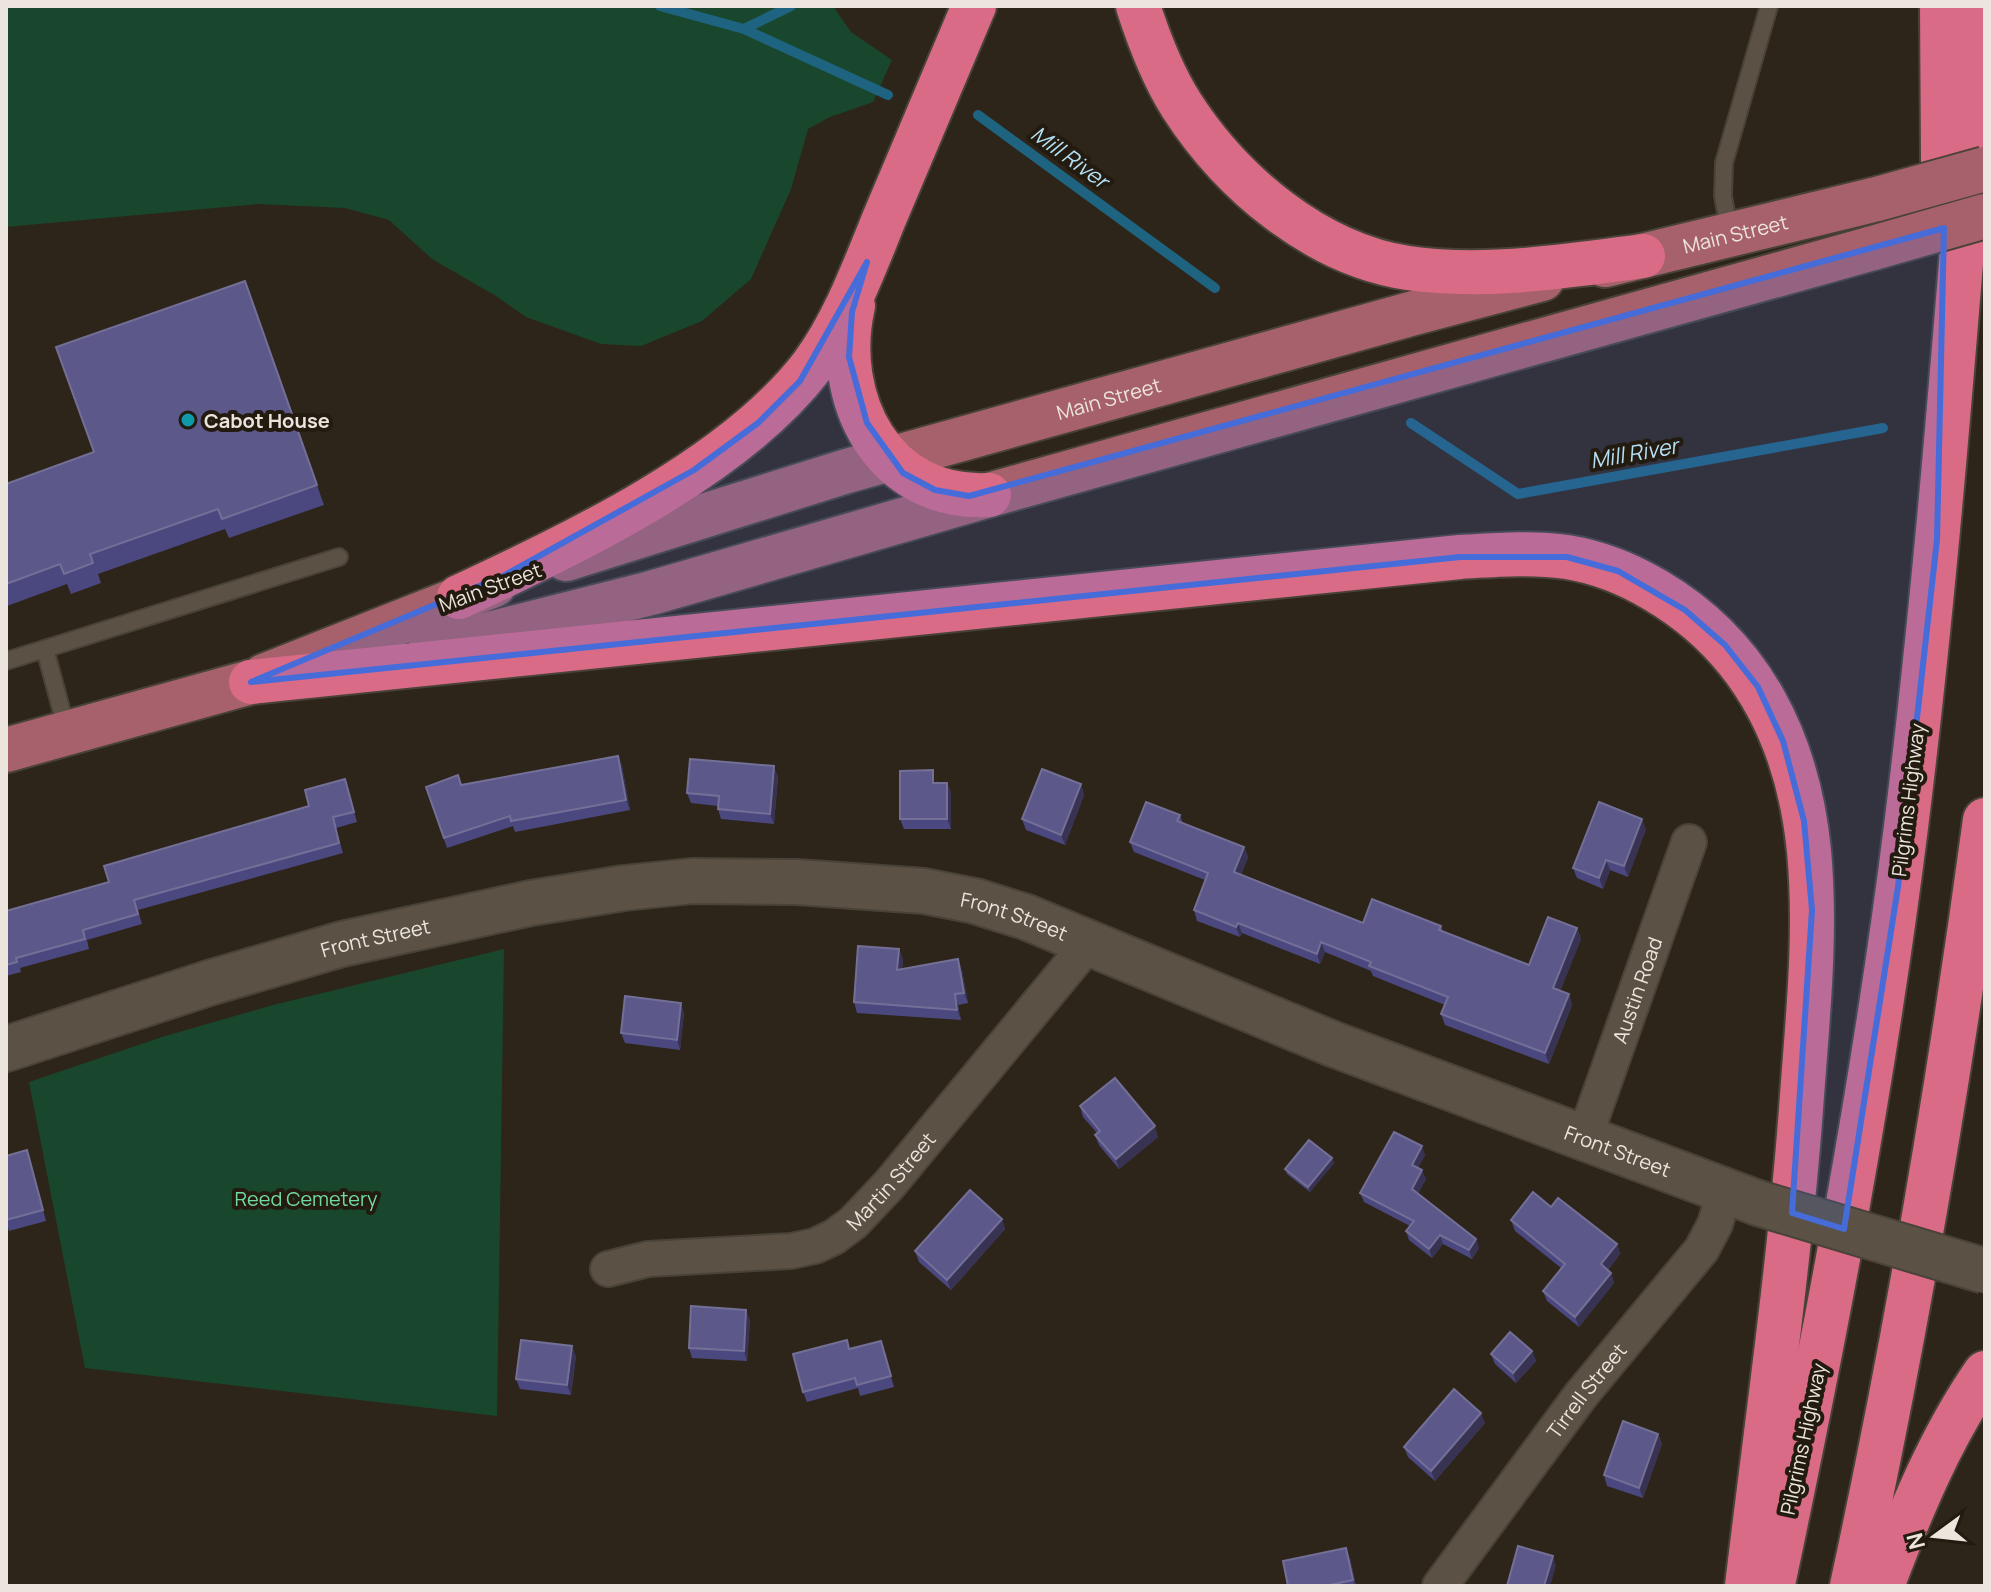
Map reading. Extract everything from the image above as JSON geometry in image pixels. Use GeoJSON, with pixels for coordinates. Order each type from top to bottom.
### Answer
{"type":"FeatureCollection","features":[{"type":"Feature","properties":{"kind":"highway"},"geometry":{"type":"LineString","coordinates":[[459,597],[545,556],[694,470],[758,423],[783,399],[827,343],[867,262],[974,6]]}},
{"type":"Feature","properties":{"kind":"highway"},"geometry":{"type":"LineString","coordinates":[[1138,6],[1156,56],[1196,126],[1249,185],[1311,232],[1385,263],[1437,271],[1517,270],[1643,256]]}},
{"type":"Feature","properties":{"kind":"highway"},"geometry":{"type":"LineString","coordinates":[[1937,540],[1944,305],[1942,6]]}},
{"type":"Feature","properties":{"kind":"highway","name":"Pilgrims Highway"},"geometry":{"type":"LineString","coordinates":[[1772,1586],[1822,1349],[1873,1063],[1906,829],[1937,540],[1982,6]]}},
{"type":"Feature","properties":{"kind":"highway"},"geometry":{"type":"LineString","coordinates":[[867,262],[852,312],[849,357],[852,378],[867,423],[889,460],[903,473],[935,490],[969,496],[989,495]]}},
{"type":"Feature","properties":{"kind":"highway"},"geometry":{"type":"LineString","coordinates":[[251,682],[1460,557],[1567,557],[1618,571],[1663,595],[1725,645],[1758,687],[1772,713],[1791,766],[1809,849],[1811,944],[1795,1175],[1747,1586]]}},
{"type":"Feature","properties":{"kind":"highway"},"geometry":{"type":"LineString","coordinates":[[1852,1586],[1931,1186],[1953,1054],[1985,820]]}},
{"type":"Feature","properties":{"kind":"highway"},"geometry":{"type":"LineString","coordinates":[[1882,1586],[1927,1475],[1956,1419],[1985,1373]]}},
{"type":"Feature","properties":{"kind":"main road","name":"Main Street"},"geometry":{"type":"LineString","coordinates":[[251,682],[459,597],[622,540],[789,488],[1441,305],[1730,236],[1985,169]]}},
{"type":"Feature","properties":{"kind":"main road","name":"Main Street"},"geometry":{"type":"LineString","coordinates":[[6,750],[251,682],[423,651],[651,593],[1985,216]]}},
{"type":"Feature","properties":{"kind":"street","name":"Austin Road"},"geometry":{"type":"LineString","coordinates":[[1584,1139],[1689,842]]}},
{"type":"Feature","properties":{"kind":"street","name":"Front Street"},"geometry":{"type":"LineString","coordinates":[[6,1049],[212,982],[342,944],[531,903],[692,881],[797,882],[924,891],[975,901],[1026,917],[1346,1049],[1742,1197],[1985,1271]]}},
{"type":"Feature","properties":{"kind":"street","name":"Martin Street"},"geometry":{"type":"LineString","coordinates":[[608,1269],[648,1259],[791,1251],[815,1246],[834,1237],[853,1223],[889,1185],[1088,944]]}},
{"type":"Feature","properties":{"kind":"street","name":"Tirrell Street"},"geometry":{"type":"LineString","coordinates":[[1440,1586],[1581,1395],[1694,1261],[1742,1197]]}},
{"type":"Feature","properties":{"kind":"lane"},"geometry":{"type":"LineString","coordinates":[[1730,236],[1723,196],[1724,163],[1769,6]]}},
{"type":"Feature","properties":{"kind":"lane"},"geometry":{"type":"LineString","coordinates":[[6,661],[339,557]]}},
{"type":"Feature","properties":{"kind":"lane"},"geometry":{"type":"LineString","coordinates":[[45,649],[68,733]]}},
{"type":"Feature","properties":{"kind":"highlighted area"},"geometry":{"type":"Polygon","coordinates":[[[1944,228],[1937,540],[1898,887],[1844,1229],[1792,1213],[1812,910],[1804,821],[1783,741],[1758,687],[1725,645],[1685,610],[1618,571],[1567,557],[1460,557],[251,682],[503,576],[694,470],[758,423],[800,381],[867,262],[852,312],[849,357],[867,423],[903,473],[935,490],[969,496],[1944,228]]]}},
{"type":"Feature","properties":{"kind":"green space"},"geometry":{"type":"Polygon","coordinates":[[[6,6],[833,6],[851,32],[892,60],[873,102],[830,117],[808,129],[791,189],[751,279],[702,321],[641,346],[601,344],[526,317],[432,259],[389,220],[345,208],[258,204],[6,227],[6,6]]]}},
{"type":"Feature","properties":{"kind":"green space","name":"Reed Cemetery"},"geometry":{"type":"Polygon","coordinates":[[[504,949],[497,1416],[85,1368],[29,1082],[162,1037],[273,1005],[504,949]]]}},
{"type":"Feature","properties":{"kind":"building","name":"Cabot House"},"geometry":{"type":"Polygon","coordinates":[[[245,281],[317,485],[222,519],[218,509],[90,554],[93,563],[64,574],[60,564],[6,584],[6,484],[94,452],[56,347],[245,281]]]}},
{"type":"Feature","properties":{"kind":"building"},"geometry":{"type":"Polygon","coordinates":[[[618,756],[626,800],[511,821],[510,816],[444,838],[426,787],[458,775],[461,785],[618,756]]]}},
{"type":"Feature","properties":{"kind":"building"},"geometry":{"type":"Polygon","coordinates":[[[690,759],[774,766],[770,814],[718,809],[719,796],[687,793],[690,759]]]}},
{"type":"Feature","properties":{"kind":"building"},"geometry":{"type":"Polygon","coordinates":[[[1042,769],[1081,784],[1061,835],[1022,819],[1042,769]]]}},
{"type":"Feature","properties":{"kind":"building"},"geometry":{"type":"Polygon","coordinates":[[[933,770],[933,783],[947,783],[947,819],[900,819],[900,771],[933,770]]]}},
{"type":"Feature","properties":{"kind":"building"},"geometry":{"type":"Polygon","coordinates":[[[345,779],[354,812],[333,817],[339,843],[134,900],[138,914],[83,930],[85,939],[16,958],[17,962],[6,965],[6,911],[109,882],[104,866],[309,806],[305,790],[345,779]]]}},
{"type":"Feature","properties":{"kind":"building"},"geometry":{"type":"Polygon","coordinates":[[[1146,802],[1180,815],[1177,821],[1244,847],[1234,872],[1363,923],[1372,899],[1441,926],[1439,930],[1529,965],[1548,917],[1577,928],[1553,988],[1569,994],[1545,1053],[1441,1014],[1448,997],[1369,966],[1371,962],[1321,942],[1317,954],[1238,923],[1236,927],[1194,910],[1208,873],[1130,842],[1146,802]]]}},
{"type":"Feature","properties":{"kind":"building"},"geometry":{"type":"Polygon","coordinates":[[[1599,802],[1642,819],[1624,866],[1606,860],[1599,878],[1573,868],[1599,802]]]}},
{"type":"Feature","properties":{"kind":"building"},"geometry":{"type":"Polygon","coordinates":[[[858,946],[899,949],[897,970],[958,959],[964,993],[955,994],[957,1010],[854,1002],[858,946]]]}},
{"type":"Feature","properties":{"kind":"building"},"geometry":{"type":"Polygon","coordinates":[[[625,996],[681,1003],[677,1040],[621,1033],[625,996]]]}},
{"type":"Feature","properties":{"kind":"building"},"geometry":{"type":"Polygon","coordinates":[[[1115,1078],[1155,1126],[1116,1159],[1095,1135],[1100,1131],[1080,1106],[1115,1078]]]}},
{"type":"Feature","properties":{"kind":"building"},"geometry":{"type":"Polygon","coordinates":[[[1394,1132],[1422,1146],[1412,1165],[1422,1170],[1412,1189],[1476,1239],[1469,1250],[1440,1235],[1429,1249],[1406,1231],[1414,1221],[1360,1193],[1394,1132]]]}},
{"type":"Feature","properties":{"kind":"building"},"geometry":{"type":"Polygon","coordinates":[[[1309,1140],[1332,1158],[1308,1187],[1285,1169],[1309,1140]]]}},
{"type":"Feature","properties":{"kind":"building"},"geometry":{"type":"Polygon","coordinates":[[[27,1150],[43,1210],[6,1220],[6,1156],[27,1150]]]}},
{"type":"Feature","properties":{"kind":"building"},"geometry":{"type":"Polygon","coordinates":[[[970,1190],[1002,1219],[947,1280],[915,1251],[970,1190]]]}},
{"type":"Feature","properties":{"kind":"building"},"geometry":{"type":"Polygon","coordinates":[[[1533,1192],[1551,1207],[1558,1198],[1617,1244],[1601,1264],[1611,1273],[1575,1317],[1543,1291],[1565,1264],[1511,1220],[1533,1192]]]}},
{"type":"Feature","properties":{"kind":"building"},"geometry":{"type":"Polygon","coordinates":[[[691,1306],[746,1310],[744,1351],[689,1348],[691,1306]]]}},
{"type":"Feature","properties":{"kind":"building"},"geometry":{"type":"Polygon","coordinates":[[[1510,1332],[1532,1351],[1513,1373],[1491,1354],[1510,1332]]]}},
{"type":"Feature","properties":{"kind":"building"},"geometry":{"type":"Polygon","coordinates":[[[521,1340],[572,1346],[567,1385],[516,1379],[521,1340]]]}},
{"type":"Feature","properties":{"kind":"building"},"geometry":{"type":"Polygon","coordinates":[[[847,1340],[849,1349],[881,1341],[891,1376],[857,1385],[855,1378],[803,1392],[793,1354],[847,1340]]]}},
{"type":"Feature","properties":{"kind":"building"},"geometry":{"type":"Polygon","coordinates":[[[1454,1389],[1481,1413],[1431,1471],[1404,1447],[1454,1389]]]}},
{"type":"Feature","properties":{"kind":"building"},"geometry":{"type":"Polygon","coordinates":[[[1623,1421],[1658,1434],[1639,1488],[1604,1475],[1623,1421]]]}},
{"type":"Feature","properties":{"kind":"building"},"geometry":{"type":"Polygon","coordinates":[[[1518,1546],[1553,1556],[1544,1586],[1507,1586],[1518,1546]]]}},
{"type":"Feature","properties":{"kind":"building"},"geometry":{"type":"Polygon","coordinates":[[[1346,1548],[1353,1580],[1325,1586],[1288,1586],[1283,1561],[1346,1548]]]}},
{"type":"Feature","properties":{"kind":"waterway","name":"Mill River"},"geometry":{"type":"LineString","coordinates":[[660,6],[744,29],[888,95]]}},
{"type":"Feature","properties":{"kind":"waterway"},"geometry":{"type":"LineString","coordinates":[[744,29],[791,6]]}},
{"type":"Feature","properties":{"kind":"waterway","name":"Mill River"},"geometry":{"type":"LineString","coordinates":[[978,115],[1215,288]]}},
{"type":"Feature","properties":{"kind":"waterway","name":"Mill River"},"geometry":{"type":"LineString","coordinates":[[1411,423],[1518,494],[1883,428]]}},
{"type":"Feature","properties":{"kind":"place","name":"Cabot House"},"geometry":{"type":"Point","coordinates":[188,420]}}]}
